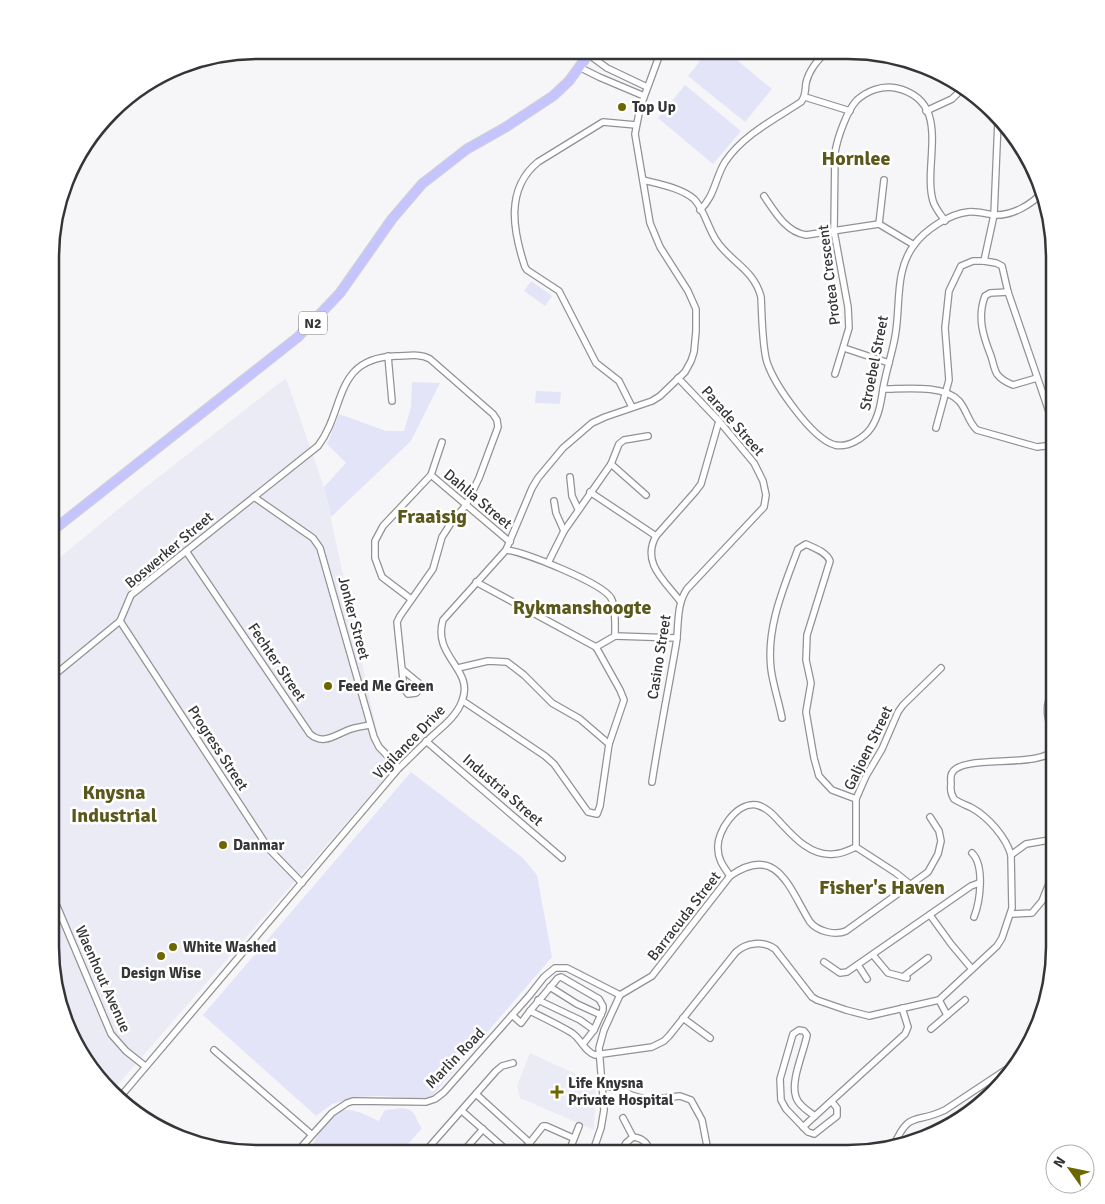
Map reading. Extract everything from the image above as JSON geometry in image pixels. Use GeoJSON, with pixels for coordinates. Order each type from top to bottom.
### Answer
{"type":"FeatureCollection","features":[{"type":"Feature","properties":{"kind":"highway","name":"N2"},"geometry":{"type":"LineString","coordinates":[[59,526],[283,350],[312,324],[340,293],[392,219],[422,184],[467,149],[506,127],[553,96],[569,81],[585,59]]}},
{"type":"Feature","properties":{"kind":"street"},"geometry":{"type":"LineString","coordinates":[[597,59],[607,68],[647,87]]}},
{"type":"Feature","properties":{"kind":"street","name":"Vigilance Drive"},"geometry":{"type":"LineString","coordinates":[[123,1093],[400,768],[454,714],[462,701],[464,687],[458,668],[445,651],[440,636],[440,628],[448,613],[506,550],[538,478],[564,448],[592,424],[606,416],[652,401],[660,396],[685,372],[694,352],[696,309],[688,291],[655,236],[650,223],[635,134],[644,96],[658,59]]}},
{"type":"Feature","properties":{"kind":"street"},"geometry":{"type":"LineString","coordinates":[[700,210],[711,198],[726,160],[758,129],[801,102],[805,97],[806,82],[810,72],[820,59]]}},
{"type":"Feature","properties":{"kind":"street"},"geometry":{"type":"LineString","coordinates":[[579,67],[644,96]]}},
{"type":"Feature","properties":{"kind":"street","name":"Protea Crescent"},"geometry":{"type":"LineString","coordinates":[[835,374],[849,328],[848,307],[834,231],[835,153],[837,142],[850,111],[857,101],[876,89],[886,86],[906,91],[921,103],[926,111],[933,129],[931,190],[933,202],[945,221]]}},
{"type":"Feature","properties":{"kind":"street"},"geometry":{"type":"LineString","coordinates":[[926,111],[948,101],[959,92]]}},
{"type":"Feature","properties":{"kind":"street"},"geometry":{"type":"LineString","coordinates":[[805,97],[850,111]]}},
{"type":"Feature","properties":{"kind":"street"},"geometry":{"type":"LineString","coordinates":[[632,407],[619,380],[596,363],[558,291],[524,267],[513,218],[514,205],[524,178],[530,168],[598,124],[613,121],[636,125]]}},
{"type":"Feature","properties":{"kind":"street"},"geometry":{"type":"LineString","coordinates":[[984,261],[994,214],[998,127]]}},
{"type":"Feature","properties":{"kind":"street","name":"Stroebel Street"},"geometry":{"type":"LineString","coordinates":[[643,180],[686,194],[695,201],[721,247],[750,274],[756,283],[761,297],[768,365],[790,402],[817,435],[834,444],[844,445],[856,441],[866,434],[880,409],[895,336],[903,264],[914,245],[923,236],[945,221],[960,214],[969,212],[1004,215],[1018,210],[1038,198]]}},
{"type":"Feature","properties":{"kind":"street"},"geometry":{"type":"LineString","coordinates":[[879,224],[884,180]]}},
{"type":"Feature","properties":{"kind":"street"},"geometry":{"type":"LineString","coordinates":[[764,196],[776,214],[797,234],[806,235],[879,224],[914,245]]}},
{"type":"Feature","properties":{"kind":"street"},"geometry":{"type":"LineString","coordinates":[[936,428],[949,380],[945,328],[949,291],[961,266],[973,261],[996,263],[1002,266],[1008,292],[1046,404]]}},
{"type":"Feature","properties":{"kind":"street"},"geometry":{"type":"LineString","coordinates":[[1008,292],[990,293],[985,296],[982,302],[982,332],[998,375],[1003,380],[1013,386],[1037,378]]}},
{"type":"Feature","properties":{"kind":"street"},"geometry":{"type":"LineString","coordinates":[[844,348],[889,362]]}},
{"type":"Feature","properties":{"kind":"street"},"geometry":{"type":"LineString","coordinates":[[392,401],[388,356],[425,356],[430,358],[493,414],[497,420],[498,427],[485,464],[466,505],[444,532],[433,569],[397,622],[403,670]]}},
{"type":"Feature","properties":{"kind":"street","name":"Boswerker Street"},"geometry":{"type":"LineString","coordinates":[[59,671],[120,621],[131,595],[314,451],[326,433],[345,384],[352,373],[368,361],[388,356]]}},
{"type":"Feature","properties":{"kind":"street","name":"Parade Street"},"geometry":{"type":"LineString","coordinates":[[678,378],[719,421],[754,463],[763,481],[766,496],[764,507],[687,589],[680,601]]}},
{"type":"Feature","properties":{"kind":"street"},"geometry":{"type":"LineString","coordinates":[[883,389],[935,390],[946,393],[958,400],[972,426],[977,430],[1037,447],[1046,446]]}},
{"type":"Feature","properties":{"kind":"street"},"geometry":{"type":"LineString","coordinates":[[590,492],[656,536],[701,484],[719,421]]}},
{"type":"Feature","properties":{"kind":"street"},"geometry":{"type":"LineString","coordinates":[[548,563],[564,531],[611,464],[621,442],[648,436]]}},
{"type":"Feature","properties":{"kind":"street"},"geometry":{"type":"LineString","coordinates":[[411,599],[382,577],[375,558],[375,541],[383,526],[431,475],[442,442]]}},
{"type":"Feature","properties":{"kind":"street"},"geometry":{"type":"LineString","coordinates":[[611,464],[646,495]]}},
{"type":"Feature","properties":{"kind":"street","name":"Dahlia Street"},"geometry":{"type":"LineString","coordinates":[[431,475],[510,542]]}},
{"type":"Feature","properties":{"kind":"street"},"geometry":{"type":"LineString","coordinates":[[570,477],[572,496],[578,509]]}},
{"type":"Feature","properties":{"kind":"street","name":"Jonker Street"},"geometry":{"type":"LineString","coordinates":[[254,497],[313,538],[320,548],[374,737],[379,747],[400,768]]}},
{"type":"Feature","properties":{"kind":"street"},"geometry":{"type":"LineString","coordinates":[[554,501],[556,513],[564,531]]}},
{"type":"Feature","properties":{"kind":"street","name":"Casino Street"},"geometry":{"type":"LineString","coordinates":[[652,782],[677,638],[680,601],[655,569],[652,562],[651,544],[656,536]]}},
{"type":"Feature","properties":{"kind":"street"},"geometry":{"type":"LineString","coordinates":[[782,718],[771,669],[770,646],[772,626],[798,549],[806,544],[824,553],[830,561],[807,635],[806,660],[811,683],[806,712],[814,758],[819,776],[827,786],[832,790],[856,799]]}},
{"type":"Feature","properties":{"kind":"street"},"geometry":{"type":"LineString","coordinates":[[506,550],[522,553],[548,563],[609,595],[613,604],[616,636]]}},
{"type":"Feature","properties":{"kind":"street","name":"Fechter Street"},"geometry":{"type":"LineString","coordinates":[[186,551],[310,734],[320,740],[326,740],[351,729],[370,725]]}},
{"type":"Feature","properties":{"kind":"street"},"geometry":{"type":"LineString","coordinates":[[462,701],[545,756],[554,764],[588,812],[595,814],[598,812],[609,744],[624,700],[620,690],[596,647],[476,582]]}},
{"type":"Feature","properties":{"kind":"street","name":"Progress Street"},"geometry":{"type":"LineString","coordinates":[[120,621],[269,849],[302,883]]}},
{"type":"Feature","properties":{"kind":"street"},"geometry":{"type":"LineString","coordinates":[[596,647],[616,636],[677,638]]}},
{"type":"Feature","properties":{"kind":"street"},"geometry":{"type":"LineString","coordinates":[[458,668],[488,661],[507,662],[524,675],[552,703],[580,719],[609,744]]}},
{"type":"Feature","properties":{"kind":"street","name":"Galjoen Street"},"geometry":{"type":"LineString","coordinates":[[856,847],[856,799],[866,776],[882,749],[898,712],[941,668]]}},
{"type":"Feature","properties":{"kind":"street","name":"Industria Street"},"geometry":{"type":"LineString","coordinates":[[426,741],[562,858]]}},
{"type":"Feature","properties":{"kind":"street"},"geometry":{"type":"LineString","coordinates":[[530,1011],[574,1034],[588,1052],[599,1055],[652,1047],[669,1036],[730,958],[740,949],[753,944],[775,948],[814,998],[854,1013],[869,1016],[939,1000],[1000,942],[1011,914],[1011,855],[995,828],[974,809],[954,799],[950,789],[952,772],[956,768],[969,764],[1038,758],[1046,755]]}},
{"type":"Feature","properties":{"kind":"street"},"geometry":{"type":"LineString","coordinates":[[730,876],[721,864],[718,855],[719,837],[734,815],[749,805],[756,804],[768,810],[792,836],[814,850],[833,855],[856,847],[911,885]]}},
{"type":"Feature","properties":{"kind":"street","name":"Barracuda Street"},"geometry":{"type":"LineString","coordinates":[[620,995],[652,976],[730,876],[752,865],[766,864],[774,868],[782,876],[812,925],[821,930],[835,933],[846,931],[928,872],[942,841],[939,831],[930,817]]}},
{"type":"Feature","properties":{"kind":"street"},"geometry":{"type":"LineString","coordinates":[[1011,855],[1026,844],[1046,841]]}},
{"type":"Feature","properties":{"kind":"street"},"geometry":{"type":"LineString","coordinates":[[972,854],[978,862],[979,882],[979,904],[974,917]]}},
{"type":"Feature","properties":{"kind":"street"},"geometry":{"type":"LineString","coordinates":[[824,962],[844,974],[979,882]]}},
{"type":"Feature","properties":{"kind":"street"},"geometry":{"type":"LineString","coordinates":[[1011,914],[1033,912],[1042,901],[1046,891]]}},
{"type":"Feature","properties":{"kind":"street","name":"Waenhout Avenue"},"geometry":{"type":"LineString","coordinates":[[59,911],[111,1034],[126,1051],[145,1066]]}},
{"type":"Feature","properties":{"kind":"street"},"geometry":{"type":"LineString","coordinates":[[930,915],[972,969]]}},
{"type":"Feature","properties":{"kind":"street"},"geometry":{"type":"LineString","coordinates":[[873,955],[888,973],[905,978],[928,958]]}},
{"type":"Feature","properties":{"kind":"street"},"geometry":{"type":"LineString","coordinates":[[858,965],[867,979]]}},
{"type":"Feature","properties":{"kind":"street","name":"Marlin Road"},"geometry":{"type":"LineString","coordinates":[[302,1145],[336,1110],[353,1101],[416,1103],[435,1099],[444,1092],[550,971],[559,967],[567,968],[620,995]]}},
{"type":"Feature","properties":{"kind":"street"},"geometry":{"type":"LineString","coordinates":[[512,1015],[522,1024],[538,1000],[559,977],[599,999],[603,1006],[594,1030],[583,1044]]}},
{"type":"Feature","properties":{"kind":"street"},"geometry":{"type":"LineString","coordinates":[[550,986],[577,1004],[601,1015]]}},
{"type":"Feature","properties":{"kind":"street"},"geometry":{"type":"LineString","coordinates":[[595,1145],[601,1128],[604,1110],[599,1055],[604,1030],[620,995]]}},
{"type":"Feature","properties":{"kind":"street"},"geometry":{"type":"LineString","coordinates":[[538,1000],[580,1020],[594,1030]]}},
{"type":"Feature","properties":{"kind":"street"},"geometry":{"type":"LineString","coordinates":[[939,1000],[948,1015]]}},
{"type":"Feature","properties":{"kind":"street"},"geometry":{"type":"LineString","coordinates":[[931,1029],[965,1000]]}},
{"type":"Feature","properties":{"kind":"street"},"geometry":{"type":"LineString","coordinates":[[803,1127],[906,1033],[908,1028],[902,1008]]}},
{"type":"Feature","properties":{"kind":"street"},"geometry":{"type":"LineString","coordinates":[[683,1018],[710,1038]]}},
{"type":"Feature","properties":{"kind":"street"},"geometry":{"type":"LineString","coordinates":[[815,1116],[798,1101],[795,1095],[795,1086],[807,1035],[804,1031],[794,1032],[790,1040],[780,1084],[784,1107],[810,1134],[814,1134],[832,1122],[838,1112],[832,1102]]}},
{"type":"Feature","properties":{"kind":"street"},"geometry":{"type":"LineString","coordinates":[[214,1050],[311,1134]]}},
{"type":"Feature","properties":{"kind":"street"},"geometry":{"type":"LineString","coordinates":[[431,1145],[500,1067],[513,1063]]}},
{"type":"Feature","properties":{"kind":"street"},"geometry":{"type":"LineString","coordinates":[[896,1140],[908,1122],[945,1110],[1001,1073]]}},
{"type":"Feature","properties":{"kind":"street"},"geometry":{"type":"LineString","coordinates":[[602,1087],[617,1087],[638,1098],[648,1100],[680,1096],[691,1100],[702,1120],[708,1145]]}},
{"type":"Feature","properties":{"kind":"street"},"geometry":{"type":"LineString","coordinates":[[476,1094],[530,1142]]}},
{"type":"Feature","properties":{"kind":"street"},"geometry":{"type":"LineString","coordinates":[[462,1110],[502,1145]]}},
{"type":"Feature","properties":{"kind":"street"},"geometry":{"type":"LineString","coordinates":[[623,1118],[633,1137]]}},
{"type":"Feature","properties":{"kind":"street"},"geometry":{"type":"LineString","coordinates":[[528,1145],[544,1126],[573,1138]]}},
{"type":"Feature","properties":{"kind":"street"},"geometry":{"type":"LineString","coordinates":[[571,1145],[579,1126]]}},
{"type":"Feature","properties":{"kind":"street"},"geometry":{"type":"LineString","coordinates":[[469,1145],[483,1129]]}},
{"type":"Feature","properties":{"kind":"street"},"geometry":{"type":"LineString","coordinates":[[625,1145],[633,1137],[638,1137],[646,1145]]}},
{"type":"Feature","properties":{"kind":"shaded area"},"geometry":{"type":"Polygon","coordinates":[[[702,59],[736,59],[772,89],[745,122],[688,76],[702,59]]]}},
{"type":"Feature","properties":{"kind":"shaded area"},"geometry":{"type":"Polygon","coordinates":[[[685,85],[741,131],[713,164],[658,118],[685,85]]]}},
{"type":"Feature","properties":{"kind":"shaded area"},"geometry":{"type":"Polygon","coordinates":[[[531,281],[552,296],[545,306],[524,291],[531,281]]]}},
{"type":"Feature","properties":{"kind":"shaded area"},"geometry":{"type":"Polygon","coordinates":[[[286,378],[324,487],[379,740],[400,761],[116,1086],[92,1057],[79,1035],[65,999],[60,974],[59,558],[138,493],[286,378]]]}},
{"type":"Feature","properties":{"kind":"shaded area"},"geometry":{"type":"Polygon","coordinates":[[[412,382],[440,383],[411,441],[331,517],[324,487],[346,463],[327,444],[339,414],[386,431],[404,431],[411,407],[412,382]]]}},
{"type":"Feature","properties":{"kind":"shaded area"},"geometry":{"type":"Polygon","coordinates":[[[536,391],[561,392],[560,404],[535,403],[536,391]]]}},
{"type":"Feature","properties":{"kind":"shaded area"},"geometry":{"type":"Polygon","coordinates":[[[411,772],[523,858],[537,875],[552,957],[433,1095],[426,1099],[379,1096],[357,1097],[332,1104],[316,1116],[203,1015],[411,772]]]}},
{"type":"Feature","properties":{"kind":"shaded area","name":"Life Knysna Private Hospital"},"geometry":{"type":"Polygon","coordinates":[[[530,1053],[596,1083],[594,1130],[520,1098],[517,1086],[530,1053]]]}},
{"type":"Feature","properties":{"kind":"shaded area"},"geometry":{"type":"Polygon","coordinates":[[[402,1108],[413,1112],[422,1128],[407,1145],[313,1145],[324,1125],[342,1110],[364,1114],[379,1121],[385,1110],[402,1108]]]}},
{"type":"Feature","properties":{"kind":"place","name":"Top Up"},"geometry":{"type":"Point","coordinates":[622,107]}},
{"type":"Feature","properties":{"kind":"place","name":"Feed Me Green"},"geometry":{"type":"Point","coordinates":[328,686]}},
{"type":"Feature","properties":{"kind":"place","name":"Danmar"},"geometry":{"type":"Point","coordinates":[223,845]}},
{"type":"Feature","properties":{"kind":"place","name":"White Washed"},"geometry":{"type":"Point","coordinates":[173,947]}},
{"type":"Feature","properties":{"kind":"place","name":"Design Wise"},"geometry":{"type":"Point","coordinates":[161,956]}},
{"type":"Feature","properties":{"kind":"place","name":"Life Knysna Private Hospital"},"geometry":{"type":"Point","coordinates":[557,1092]}},
{"type":"Feature","properties":{"kind":"district","name":"Hornlee"},"geometry":{"type":"Point","coordinates":[856,158]}},
{"type":"Feature","properties":{"kind":"district","name":"Fraaisig"},"geometry":{"type":"Point","coordinates":[432,516]}},
{"type":"Feature","properties":{"kind":"district","name":"Rykmanshoogte"},"geometry":{"type":"Point","coordinates":[582,607]}},
{"type":"Feature","properties":{"kind":"district","name":"Knysna Industrial"},"geometry":{"type":"Point","coordinates":[114,804]}},
{"type":"Feature","properties":{"kind":"district","name":"Fisher's Haven"},"geometry":{"type":"Point","coordinates":[882,887]}}]}
